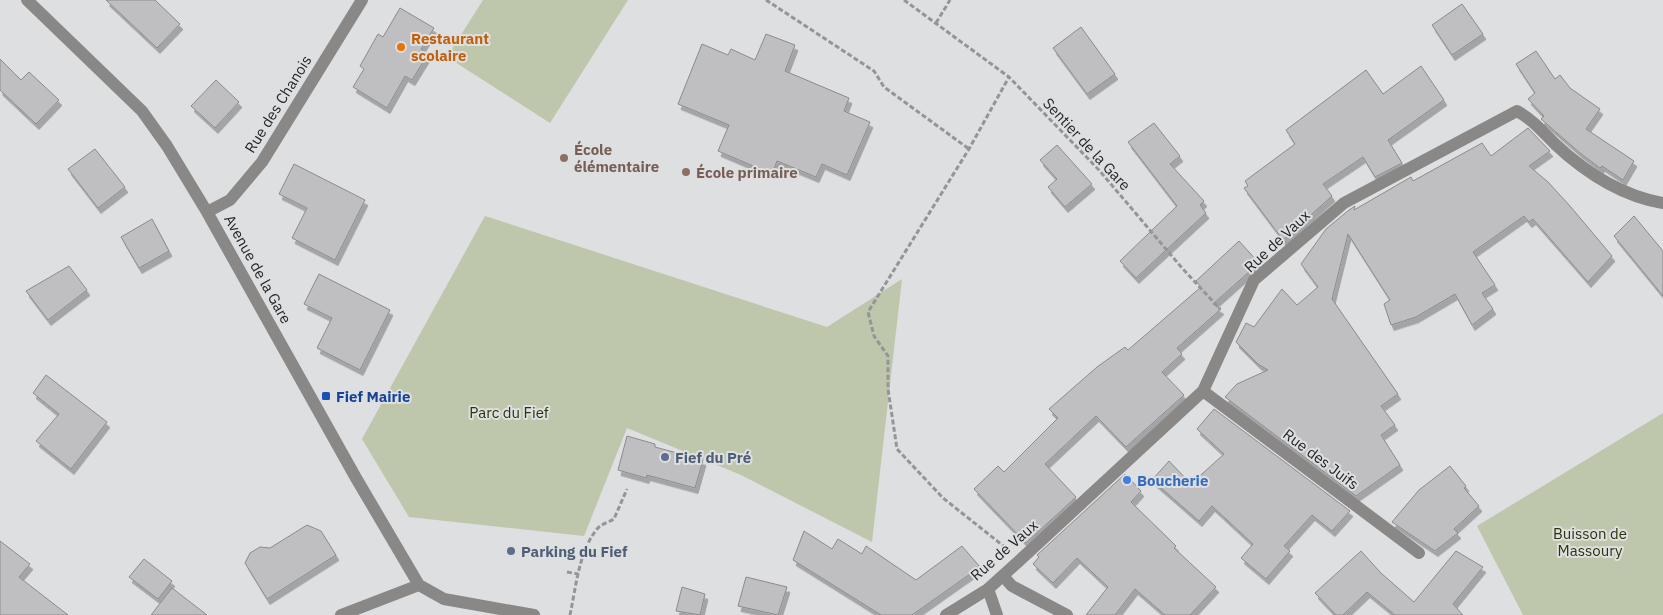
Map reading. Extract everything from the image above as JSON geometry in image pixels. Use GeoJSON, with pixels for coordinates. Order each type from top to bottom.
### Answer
{"type":"FeatureCollection","features":[{"type":"Feature","properties":{"kind":"street","name":"Avenue de la Gare"},"geometry":{"type":"LineString","coordinates":[[27,0],[142,111],[167,146],[207,212],[418,585]]}},
{"type":"Feature","properties":{"kind":"street","name":"Rue des Chanois"},"geometry":{"type":"LineString","coordinates":[[207,212],[230,200],[262,162],[362,0]]}},
{"type":"Feature","properties":{"kind":"street","name":"Rue de Vaux"},"geometry":{"type":"LineString","coordinates":[[946,615],[988,589],[1003,576],[1203,392],[1254,280],[1344,203],[1517,111],[1533,120],[1580,166],[1606,184],[1633,196],[1663,203]]}},
{"type":"Feature","properties":{"kind":"street","name":"Rue des Juifs"},"geometry":{"type":"LineString","coordinates":[[1203,392],[1419,553]]}},
{"type":"Feature","properties":{"kind":"street"},"geometry":{"type":"LineString","coordinates":[[1003,576],[1012,586],[1066,615]]}},
{"type":"Feature","properties":{"kind":"street"},"geometry":{"type":"LineString","coordinates":[[342,615],[418,585],[444,598],[534,615]]}},
{"type":"Feature","properties":{"kind":"street"},"geometry":{"type":"LineString","coordinates":[[988,589],[997,615]]}},
{"type":"Feature","properties":{"kind":"path"},"geometry":{"type":"LineString","coordinates":[[766,0],[874,70],[884,87],[969,149]]}},
{"type":"Feature","properties":{"kind":"path","name":"Sentier de la Gare"},"geometry":{"type":"LineString","coordinates":[[904,0],[1009,77],[1099,170],[1218,308],[1240,311]]}},
{"type":"Feature","properties":{"kind":"path"},"geometry":{"type":"LineString","coordinates":[[936,23],[950,0]]}},
{"type":"Feature","properties":{"kind":"path"},"geometry":{"type":"LineString","coordinates":[[1009,77],[969,149],[868,312],[874,336],[888,356],[888,389],[897,449],[943,498],[1019,561]]}},
{"type":"Feature","properties":{"kind":"path"},"geometry":{"type":"LineString","coordinates":[[570,615],[578,574],[589,542],[599,527],[614,519],[627,489]]}},
{"type":"Feature","properties":{"kind":"path"},"geometry":{"type":"LineString","coordinates":[[567,572],[578,574]]}},
{"type":"Feature","properties":{"kind":"green space"},"geometry":{"type":"Polygon","coordinates":[[[483,0],[628,0],[550,123],[447,57],[483,0]]]}},
{"type":"Feature","properties":{"kind":"green space","name":"Parc du Fief"},"geometry":{"type":"Polygon","coordinates":[[[485,216],[827,327],[902,279],[872,542],[741,475],[627,428],[584,536],[409,517],[362,439],[485,216]]]}},
{"type":"Feature","properties":{"kind":"green space","name":"Buisson de Massoury"},"geometry":{"type":"Polygon","coordinates":[[[1663,413],[1663,615],[1523,615],[1477,526],[1663,413]]]}},
{"type":"Feature","properties":{"kind":"building"},"geometry":{"type":"Polygon","coordinates":[[[106,0],[155,0],[180,24],[157,48],[106,0]]]}},
{"type":"Feature","properties":{"kind":"building"},"geometry":{"type":"Polygon","coordinates":[[[1462,4],[1483,34],[1452,55],[1432,25],[1462,4]]]}},
{"type":"Feature","properties":{"kind":"building"},"geometry":{"type":"Polygon","coordinates":[[[400,8],[434,28],[421,49],[428,54],[412,80],[405,76],[387,108],[353,87],[364,69],[360,66],[378,34],[383,37],[400,8]]]}},
{"type":"Feature","properties":{"kind":"building"},"geometry":{"type":"Polygon","coordinates":[[[1081,27],[1115,74],[1087,94],[1053,48],[1081,27]]]}},
{"type":"Feature","properties":{"kind":"building"},"geometry":{"type":"Polygon","coordinates":[[[766,34],[795,45],[785,71],[849,98],[844,111],[870,122],[847,175],[822,164],[816,177],[777,161],[772,174],[718,151],[729,125],[678,104],[702,44],[728,55],[731,49],[755,60],[766,34]]]}},
{"type":"Feature","properties":{"kind":"building"},"geometry":{"type":"Polygon","coordinates":[[[1536,51],[1555,79],[1560,75],[1570,88],[1600,109],[1586,129],[1634,161],[1623,180],[1602,166],[1600,168],[1541,119],[1544,116],[1528,99],[1535,93],[1516,64],[1536,51]]]}},
{"type":"Feature","properties":{"kind":"building"},"geometry":{"type":"Polygon","coordinates":[[[0,59],[21,80],[29,72],[59,100],[36,124],[0,90],[0,59]]]}},
{"type":"Feature","properties":{"kind":"building"},"geometry":{"type":"Polygon","coordinates":[[[1421,66],[1444,100],[1388,140],[1402,163],[1375,177],[1363,157],[1323,184],[1332,196],[1283,240],[1244,188],[1248,186],[1245,181],[1295,144],[1286,130],[1366,70],[1383,94],[1421,66]]]}},
{"type":"Feature","properties":{"kind":"building"},"geometry":{"type":"Polygon","coordinates":[[[216,80],[239,102],[215,128],[191,106],[216,80]]]}},
{"type":"Feature","properties":{"kind":"building"},"geometry":{"type":"Polygon","coordinates":[[[1154,123],[1180,156],[1170,164],[1204,201],[1200,205],[1206,213],[1136,278],[1120,261],[1177,206],[1128,142],[1154,123]]]}},
{"type":"Feature","properties":{"kind":"building"},"geometry":{"type":"Polygon","coordinates":[[[1528,128],[1550,151],[1529,166],[1548,182],[1612,256],[1588,282],[1533,219],[1529,222],[1524,216],[1473,252],[1495,285],[1482,293],[1493,309],[1472,325],[1455,294],[1416,317],[1391,325],[1384,304],[1390,300],[1348,234],[1332,299],[1398,394],[1381,406],[1395,425],[1381,435],[1400,465],[1356,496],[1225,397],[1237,384],[1268,370],[1258,364],[1236,342],[1246,323],[1254,327],[1282,289],[1297,305],[1318,287],[1301,264],[1326,229],[1349,210],[1355,206],[1354,210],[1411,177],[1413,181],[1482,143],[1491,156],[1528,128]]]}},
{"type":"Feature","properties":{"kind":"building"},"geometry":{"type":"Polygon","coordinates":[[[1057,145],[1092,184],[1065,207],[1048,187],[1057,179],[1040,160],[1057,145]]]}},
{"type":"Feature","properties":{"kind":"building"},"geometry":{"type":"Polygon","coordinates":[[[95,149],[125,187],[98,208],[68,169],[95,149]]]}},
{"type":"Feature","properties":{"kind":"building"},"geometry":{"type":"Polygon","coordinates":[[[294,164],[365,200],[335,260],[292,238],[307,208],[279,194],[294,164]]]}},
{"type":"Feature","properties":{"kind":"building"},"geometry":{"type":"Polygon","coordinates":[[[1634,216],[1663,251],[1663,296],[1614,236],[1634,216]]]}},
{"type":"Feature","properties":{"kind":"building"},"geometry":{"type":"Polygon","coordinates":[[[152,219],[169,251],[139,268],[121,237],[152,219]]]}},
{"type":"Feature","properties":{"kind":"building"},"geometry":{"type":"Polygon","coordinates":[[[1239,241],[1259,263],[1213,304],[1221,309],[1177,348],[1182,354],[1162,372],[1184,395],[1126,447],[1096,416],[1045,464],[1076,497],[1026,543],[974,489],[998,466],[1004,472],[1058,418],[1049,409],[1097,367],[1125,347],[1128,350],[1201,287],[1196,281],[1239,241]]]}},
{"type":"Feature","properties":{"kind":"building"},"geometry":{"type":"Polygon","coordinates":[[[69,266],[87,290],[48,320],[26,291],[69,266]]]}},
{"type":"Feature","properties":{"kind":"building"},"geometry":{"type":"Polygon","coordinates":[[[319,274],[390,310],[360,370],[317,348],[332,318],[304,304],[319,274]]]}},
{"type":"Feature","properties":{"kind":"building"},"geometry":{"type":"Polygon","coordinates":[[[46,375],[107,422],[71,469],[36,441],[59,414],[33,393],[46,375]]]}},
{"type":"Feature","properties":{"kind":"building"},"geometry":{"type":"Polygon","coordinates":[[[1214,409],[1350,511],[1332,531],[1312,515],[1284,546],[1290,551],[1266,579],[1241,558],[1253,544],[1212,506],[1199,521],[1152,480],[1169,461],[1191,484],[1224,454],[1197,429],[1214,409]]]}},
{"type":"Feature","properties":{"kind":"building"},"geometry":{"type":"Polygon","coordinates":[[[627,436],[655,444],[655,447],[703,460],[695,488],[647,475],[646,478],[618,470],[627,436]]]}},
{"type":"Feature","properties":{"kind":"building"},"geometry":{"type":"Polygon","coordinates":[[[1450,466],[1466,486],[1464,488],[1479,506],[1454,529],[1458,533],[1435,551],[1392,522],[1419,490],[1450,466]]]}},
{"type":"Feature","properties":{"kind":"building"},"geometry":{"type":"Polygon","coordinates":[[[1125,474],[1141,491],[1131,502],[1176,546],[1174,548],[1216,587],[1190,615],[1165,615],[1135,589],[1115,615],[1086,615],[1108,587],[1077,558],[1053,583],[1033,564],[1039,557],[1037,555],[1125,474]]]}},
{"type":"Feature","properties":{"kind":"building"},"geometry":{"type":"Polygon","coordinates":[[[307,525],[321,531],[336,555],[267,599],[245,563],[250,553],[260,547],[270,548],[307,525]]]}},
{"type":"Feature","properties":{"kind":"building"},"geometry":{"type":"Polygon","coordinates":[[[804,531],[832,549],[838,539],[862,554],[866,546],[916,580],[962,546],[980,567],[912,615],[881,615],[793,560],[804,531]]]}},
{"type":"Feature","properties":{"kind":"building"},"geometry":{"type":"Polygon","coordinates":[[[0,541],[30,564],[19,577],[68,615],[0,615],[0,541]]]}},
{"type":"Feature","properties":{"kind":"building"},"geometry":{"type":"Polygon","coordinates":[[[1361,551],[1381,573],[1414,602],[1456,551],[1483,567],[1453,604],[1463,615],[1395,615],[1367,592],[1343,615],[1336,615],[1315,593],[1361,551]]]}},
{"type":"Feature","properties":{"kind":"building"},"geometry":{"type":"Polygon","coordinates":[[[144,559],[172,581],[158,599],[129,577],[144,559]]]}},
{"type":"Feature","properties":{"kind":"building"},"geometry":{"type":"Polygon","coordinates":[[[746,577],[787,587],[778,615],[738,606],[746,577]]]}},
{"type":"Feature","properties":{"kind":"building"},"geometry":{"type":"Polygon","coordinates":[[[682,587],[705,594],[700,615],[676,611],[682,587]]]}},
{"type":"Feature","properties":{"kind":"building"},"geometry":{"type":"Polygon","coordinates":[[[172,588],[207,615],[151,615],[172,588]]]}},
{"type":"Feature","properties":{"kind":"place","name":"Restaurant scolaire"},"geometry":{"type":"Point","coordinates":[401,47]}},
{"type":"Feature","properties":{"kind":"place","name":"École élémentaire"},"geometry":{"type":"Point","coordinates":[564,158]}},
{"type":"Feature","properties":{"kind":"place","name":"École primaire"},"geometry":{"type":"Point","coordinates":[686,172]}},
{"type":"Feature","properties":{"kind":"place","name":"Fief Mairie"},"geometry":{"type":"Point","coordinates":[326,396]}},
{"type":"Feature","properties":{"kind":"place","name":"Fief du Pré"},"geometry":{"type":"Point","coordinates":[665,457]}},
{"type":"Feature","properties":{"kind":"place","name":"Boucherie"},"geometry":{"type":"Point","coordinates":[1127,480]}},
{"type":"Feature","properties":{"kind":"place","name":"Parking du Fief"},"geometry":{"type":"Point","coordinates":[511,551]}}]}
